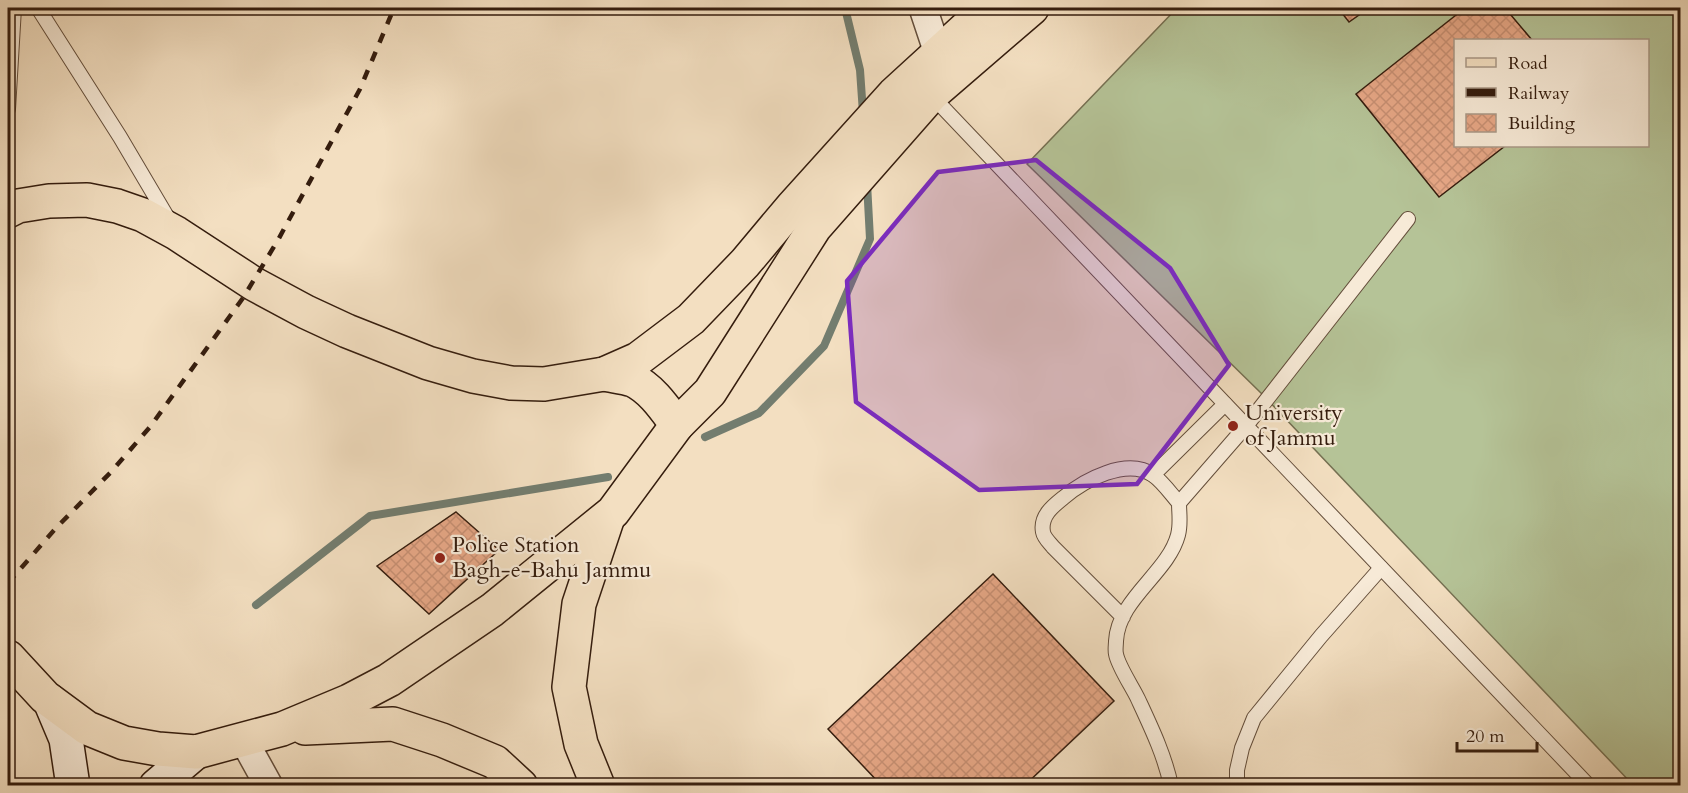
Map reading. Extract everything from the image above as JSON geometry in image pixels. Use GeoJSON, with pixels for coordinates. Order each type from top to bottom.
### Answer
{"type":"FeatureCollection","features":[{"type":"Feature","properties":{"kind":"main road"},"geometry":{"type":"LineString","coordinates":[[914,100],[938,53],[988,8]]}},
{"type":"Feature","properties":{"kind":"main road"},"geometry":{"type":"LineString","coordinates":[[8,211],[18,206],[49,201],[87,200],[117,206],[143,215],[176,233],[254,284],[306,312],[428,363],[473,376],[511,383],[544,384],[604,374],[638,359],[691,319],[745,263],[804,217],[914,100],[1032,8]]}},
{"type":"Feature","properties":{"kind":"main road"},"geometry":{"type":"LineString","coordinates":[[8,657],[50,700],[87,728],[124,742],[158,749],[196,752],[282,729],[350,701],[389,680],[492,610],[613,512],[676,425],[710,392],[804,217]]}},
{"type":"Feature","properties":{"kind":"main road"},"geometry":{"type":"LineString","coordinates":[[604,374],[633,381],[651,393],[663,405],[676,425]]}},
{"type":"Feature","properties":{"kind":"main road"},"geometry":{"type":"LineString","coordinates":[[598,786],[581,744],[568,687],[579,604],[608,517]]}},
{"type":"Feature","properties":{"kind":"main road"},"geometry":{"type":"LineString","coordinates":[[50,700],[66,739],[73,786]]}},
{"type":"Feature","properties":{"kind":"main road"},"geometry":{"type":"LineString","coordinates":[[282,729],[393,724],[442,740],[495,762],[521,786]]}},
{"type":"Feature","properties":{"kind":"main road"},"geometry":{"type":"LineString","coordinates":[[156,786],[196,752]]}},
{"type":"Feature","properties":{"kind":"street"},"geometry":{"type":"LineString","coordinates":[[923,8],[938,53]]}},
{"type":"Feature","properties":{"kind":"street"},"geometry":{"type":"LineString","coordinates":[[243,739],[269,786]]}},
{"type":"Feature","properties":{"kind":"lane"},"geometry":{"type":"LineString","coordinates":[[8,109],[14,8]]}},
{"type":"Feature","properties":{"kind":"lane"},"geometry":{"type":"LineString","coordinates":[[38,8],[120,137],[176,233]]}},
{"type":"Feature","properties":{"kind":"lane"},"geometry":{"type":"LineString","coordinates":[[914,100],[1225,404],[1589,786]]}},
{"type":"Feature","properties":{"kind":"lane"},"geometry":{"type":"LineString","coordinates":[[1179,503],[1246,426],[1408,219]]}},
{"type":"Feature","properties":{"kind":"lane"},"geometry":{"type":"LineString","coordinates":[[1153,475],[1225,404]]}},
{"type":"Feature","properties":{"kind":"lane"},"geometry":{"type":"LineString","coordinates":[[1123,617],[1046,538],[1043,531],[1043,522],[1051,508],[1070,492],[1091,478],[1111,471],[1123,470],[1153,475],[1179,503],[1180,524],[1174,546],[1123,617],[1116,637],[1116,656],[1156,741],[1171,786]]}},
{"type":"Feature","properties":{"kind":"lane"},"geometry":{"type":"LineString","coordinates":[[1237,786],[1237,770],[1242,748],[1254,718],[1321,636],[1381,568]]}},
{"type":"Feature","properties":{"kind":"highlighted area"},"geometry":{"type":"Polygon","coordinates":[[[1036,160],[1170,268],[1229,365],[1137,484],[979,490],[856,402],[847,281],[938,172],[1036,160]]]}},
{"type":"Feature","properties":{"kind":"green space"},"geometry":{"type":"Polygon","coordinates":[[[1177,8],[1680,8],[1680,785],[1633,785],[1262,394],[1027,164],[1177,8]]]}},
{"type":"Feature","properties":{"kind":"building"},"geometry":{"type":"Polygon","coordinates":[[[1338,8],[1369,8],[1349,22],[1338,8]]]}},
{"type":"Feature","properties":{"kind":"building"},"geometry":{"type":"Polygon","coordinates":[[[1465,8],[1505,8],[1531,39],[1454,39],[1454,147],[1504,147],[1439,197],[1356,94],[1465,8]]]}},
{"type":"Feature","properties":{"kind":"building","name":"Police Station Bagh-e-Bahu Jammu"},"geometry":{"type":"Polygon","coordinates":[[[456,512],[499,550],[429,614],[377,566],[456,512]]]}},
{"type":"Feature","properties":{"kind":"building"},"geometry":{"type":"Polygon","coordinates":[[[993,574],[1114,701],[1024,786],[882,786],[828,729],[993,574]]]}},
{"type":"Feature","properties":{"kind":"waterway"},"geometry":{"type":"LineString","coordinates":[[845,8],[860,70],[863,113]]}},
{"type":"Feature","properties":{"kind":"waterway"},"geometry":{"type":"LineString","coordinates":[[705,437],[759,413],[824,346],[870,239],[867,183]]}},
{"type":"Feature","properties":{"kind":"waterway"},"geometry":{"type":"LineString","coordinates":[[256,605],[370,516],[608,477]]}},
{"type":"Feature","properties":{"kind":"railway"},"geometry":{"type":"LineString","coordinates":[[8,583],[150,427],[243,298],[278,240],[360,89],[394,8]]}},
{"type":"Feature","properties":{"kind":"place","name":"University of Jammu"},"geometry":{"type":"Point","coordinates":[1233,426]}},
{"type":"Feature","properties":{"kind":"place","name":"Police Station Bagh-e-Bahu Jammu"},"geometry":{"type":"Point","coordinates":[440,558]}}]}
